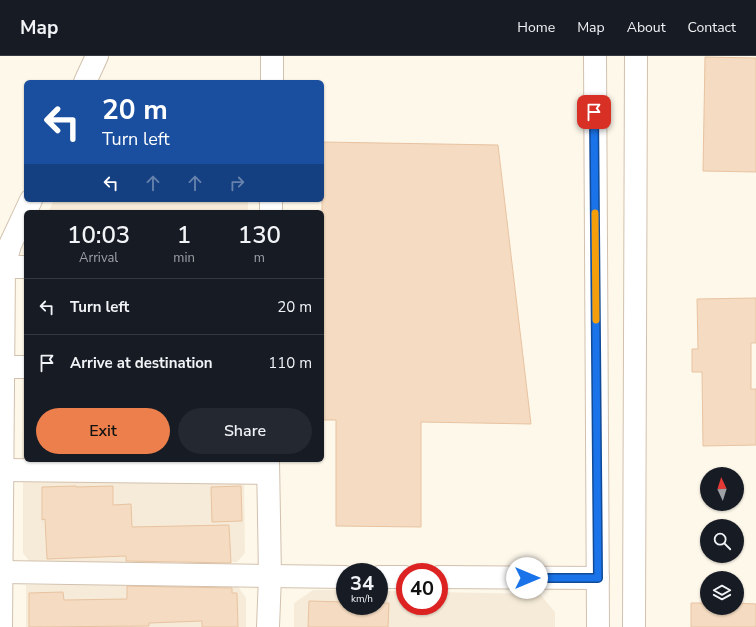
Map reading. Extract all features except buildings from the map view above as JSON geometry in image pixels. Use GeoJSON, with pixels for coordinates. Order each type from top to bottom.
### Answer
{"type":"FeatureCollection","features":[{"type":"Feature","properties":{"kind":"street"},"geometry":{"type":"LineString","coordinates":[[87,80],[97,56]]}},
{"type":"Feature","properties":{"kind":"street"},"geometry":{"type":"LineString","coordinates":[[272,56],[272,80]]}},
{"type":"Feature","properties":{"kind":"street"},"geometry":{"type":"LineString","coordinates":[[594,56],[598,627]]}},
{"type":"Feature","properties":{"kind":"street"},"geometry":{"type":"LineString","coordinates":[[634,627],[636,56]]}},
{"type":"Feature","properties":{"kind":"street"},"geometry":{"type":"LineString","coordinates":[[1,627],[4,267],[10,245],[24,215]]}},
{"type":"Feature","properties":{"kind":"street"},"geometry":{"type":"LineString","coordinates":[[4,267],[24,267]]}},
{"type":"Feature","properties":{"kind":"street"},"geometry":{"type":"LineString","coordinates":[[3,366],[24,367]]}},
{"type":"Feature","properties":{"kind":"street"},"geometry":{"type":"LineString","coordinates":[[3,470],[268,466],[270,576],[268,627]]}},
{"type":"Feature","properties":{"kind":"street"},"geometry":{"type":"LineString","coordinates":[[2,572],[336,576]]}},
{"type":"Feature","properties":{"kind":"street"},"geometry":{"type":"LineString","coordinates":[[448,577],[598,578]]}},
{"type":"Feature","properties":{"kind":"shaded area"},"geometry":{"type":"Polygon","coordinates":[[[53,202],[248,202],[248,210],[49,210],[53,202]]]}},
{"type":"Feature","properties":{"kind":"shaded area"},"geometry":{"type":"Polygon","coordinates":[[[23,375],[24,375],[24,461],[22,461],[23,375]]]}},
{"type":"Feature","properties":{"kind":"shaded area"},"geometry":{"type":"Polygon","coordinates":[[[134,462],[245,462],[245,463],[134,462]]]}},
{"type":"Feature","properties":{"kind":"shaded area"},"geometry":{"type":"Polygon","coordinates":[[[23,479],[244,480],[245,553],[237,562],[30,562],[23,553],[23,479]]]}},
{"type":"Feature","properties":{"kind":"shaded area"},"geometry":{"type":"Polygon","coordinates":[[[26,585],[237,585],[246,598],[246,627],[26,627],[26,585]]]}},
{"type":"Feature","properties":{"kind":"shaded area"},"geometry":{"type":"Polygon","coordinates":[[[313,590],[336,590],[336,615],[388,615],[388,591],[396,591],[396,615],[448,615],[448,592],[540,594],[555,612],[555,627],[294,627],[294,603],[313,590]]]}},
{"type":"Feature","properties":{"kind":"slow traffic"},"geometry":{"type":"LineString","coordinates":[[595,213],[596,320]]}},
{"type":"Feature","properties":{"kind":"route"},"geometry":{"type":"LineString","coordinates":[[527,578],[598,578],[594,112]]}}]}
